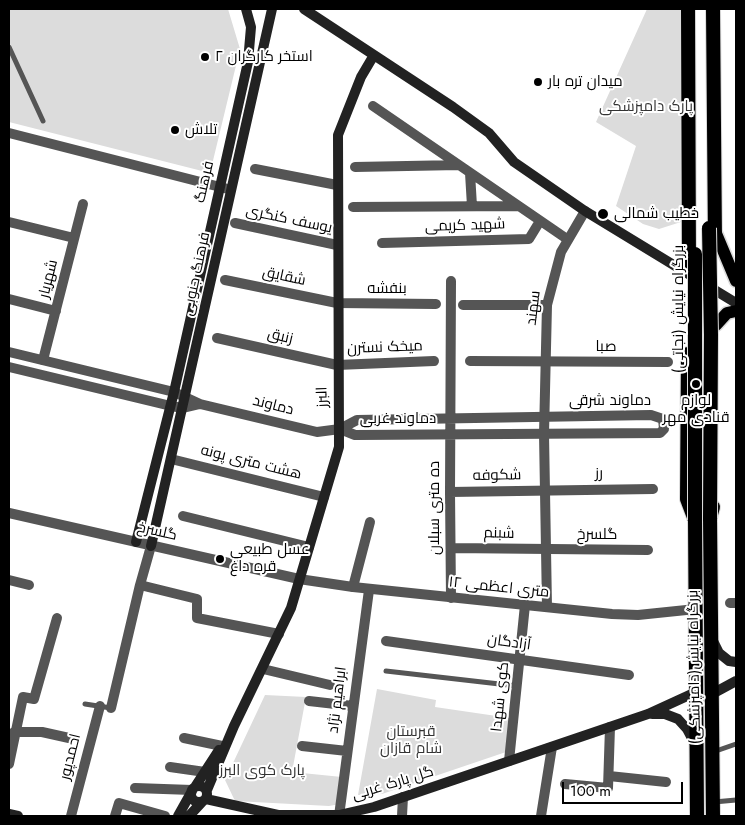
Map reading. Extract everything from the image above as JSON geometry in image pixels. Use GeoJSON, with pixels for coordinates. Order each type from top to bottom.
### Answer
{"type":"FeatureCollection","features":[{"type":"Feature","properties":{"kind":"highway"},"geometry":{"type":"LineString","coordinates":[[688,9],[689,274],[687,499],[695,520]]}},
{"type":"Feature","properties":{"kind":"highway","name":"بزرگراه نیایش (نجاتی)"},"geometry":{"type":"LineString","coordinates":[[695,520],[696,9]]}},
{"type":"Feature","properties":{"kind":"highway","name":"بزرگراه نیایش (نجاتی)"},"geometry":{"type":"LineString","coordinates":[[709,9],[710,518]]}},
{"type":"Feature","properties":{"kind":"highway"},"geometry":{"type":"LineString","coordinates":[[710,518],[716,498],[713,9]]}},
{"type":"Feature","properties":{"kind":"highway"},"geometry":{"type":"LineString","coordinates":[[688,350],[693,343],[703,338],[708,338],[716,347]]}},
{"type":"Feature","properties":{"kind":"highway","name":"بزرگراه نیایش(دامپزشکی)"},"geometry":{"type":"LineString","coordinates":[[710,518],[713,816]]}},
{"type":"Feature","properties":{"kind":"highway","name":"بزرگراه نیایش(دامپزشکی)"},"geometry":{"type":"LineString","coordinates":[[695,520],[696,816]]}},
{"type":"Feature","properties":{"kind":"main road","name":"فرهنگ"},"geometry":{"type":"LineString","coordinates":[[136,542],[171,406],[248,62],[251,27],[246,9]]}},
{"type":"Feature","properties":{"kind":"main road","name":"فرهنگ جنوبی"},"geometry":{"type":"LineString","coordinates":[[151,546],[272,9]]}},
{"type":"Feature","properties":{"kind":"main road"},"geometry":{"type":"LineString","coordinates":[[304,9],[489,133],[514,162],[585,211],[736,303]]}},
{"type":"Feature","properties":{"kind":"main road","name":"البرز"},"geometry":{"type":"LineString","coordinates":[[178,816],[193,789],[234,726],[291,608],[339,447],[337,365],[338,135],[361,77],[374,55]]}},
{"type":"Feature","properties":{"kind":"main road"},"geometry":{"type":"LineString","coordinates":[[715,231],[734,278]]}},
{"type":"Feature","properties":{"kind":"main road"},"geometry":{"type":"LineString","coordinates":[[689,274],[715,267],[734,278]]}},
{"type":"Feature","properties":{"kind":"main road"},"geometry":{"type":"LineString","coordinates":[[716,325],[728,313],[736,311]]}},
{"type":"Feature","properties":{"kind":"main road"},"geometry":{"type":"LineString","coordinates":[[712,638],[719,652],[729,661],[736,662]]}},
{"type":"Feature","properties":{"kind":"main road"},"geometry":{"type":"LineString","coordinates":[[712,694],[736,681]]}},
{"type":"Feature","properties":{"kind":"main road","name":"گل پارک غربی"},"geometry":{"type":"LineString","coordinates":[[205,797],[226,804],[278,814],[339,815],[374,807],[696,698]]}},
{"type":"Feature","properties":{"kind":"main road"},"geometry":{"type":"LineString","coordinates":[[648,714],[666,714],[678,719],[687,729],[697,747]]}},
{"type":"Feature","properties":{"kind":"main road","name":"البرز"},"geometry":{"type":"LineString","coordinates":[[189,816],[205,797],[234,726]]}},
{"type":"Feature","properties":{"kind":"main road"},"geometry":{"type":"LineString","coordinates":[[204,787],[205,797],[193,800],[193,789],[204,787]]}},
{"type":"Feature","properties":{"kind":"main road"},"geometry":{"type":"LineString","coordinates":[[9,814],[18,816]]}},
{"type":"Feature","properties":{"kind":"street"},"geometry":{"type":"LineString","coordinates":[[373,106],[567,239]]}},
{"type":"Feature","properties":{"kind":"street"},"geometry":{"type":"LineString","coordinates":[[9,133],[231,190]]}},
{"type":"Feature","properties":{"kind":"street"},"geometry":{"type":"LineString","coordinates":[[355,167],[459,165]]}},
{"type":"Feature","properties":{"kind":"street"},"geometry":{"type":"LineString","coordinates":[[255,169],[337,185]]}},
{"type":"Feature","properties":{"kind":"street"},"geometry":{"type":"LineString","coordinates":[[470,173],[472,206]]}},
{"type":"Feature","properties":{"kind":"street","name":"شهریار"},"geometry":{"type":"LineString","coordinates":[[43,360],[83,204]]}},
{"type":"Feature","properties":{"kind":"street"},"geometry":{"type":"LineString","coordinates":[[352,207],[518,206]]}},
{"type":"Feature","properties":{"kind":"street","name":"سهند"},"geometry":{"type":"LineString","coordinates":[[544,434],[544,361],[547,305],[553,276],[567,239],[585,211]]}},
{"type":"Feature","properties":{"kind":"street","name":"شهید کریمی"},"geometry":{"type":"LineString","coordinates":[[382,243],[529,239],[540,221]]}},
{"type":"Feature","properties":{"kind":"street"},"geometry":{"type":"LineString","coordinates":[[9,222],[74,238]]}},
{"type":"Feature","properties":{"kind":"street","name":"یوسف کنگری"},"geometry":{"type":"LineString","coordinates":[[235,223],[337,245]]}},
{"type":"Feature","properties":{"kind":"street","name":"شقایق"},"geometry":{"type":"LineString","coordinates":[[225,280],[337,304]]}},
{"type":"Feature","properties":{"kind":"street","name":"ده متری سبلان"},"geometry":{"type":"LineString","coordinates":[[452,281],[450,434],[452,598]]}},
{"type":"Feature","properties":{"kind":"street"},"geometry":{"type":"LineString","coordinates":[[9,299],[56,311]]}},
{"type":"Feature","properties":{"kind":"street","name":"بنفشه"},"geometry":{"type":"LineString","coordinates":[[337,304],[436,304]]}},
{"type":"Feature","properties":{"kind":"street"},"geometry":{"type":"LineString","coordinates":[[463,304],[547,305]]}},
{"type":"Feature","properties":{"kind":"street","name":"زنبق"},"geometry":{"type":"LineString","coordinates":[[217,338],[337,365]]}},
{"type":"Feature","properties":{"kind":"street"},"geometry":{"type":"LineString","coordinates":[[9,352],[174,392],[200,404]]}},
{"type":"Feature","properties":{"kind":"street","name":"میخک نسترن"},"geometry":{"type":"LineString","coordinates":[[337,365],[434,361]]}},
{"type":"Feature","properties":{"kind":"street"},"geometry":{"type":"LineString","coordinates":[[470,361],[544,361]]}},
{"type":"Feature","properties":{"kind":"street","name":"صبا"},"geometry":{"type":"LineString","coordinates":[[544,361],[668,362]]}},
{"type":"Feature","properties":{"kind":"street"},"geometry":{"type":"LineString","coordinates":[[9,367],[171,406],[183,408],[200,404]]}},
{"type":"Feature","properties":{"kind":"street","name":"دماوند"},"geometry":{"type":"LineString","coordinates":[[200,404],[317,432],[340,428]]}},
{"type":"Feature","properties":{"kind":"street","name":"دماوند شرقی"},"geometry":{"type":"LineString","coordinates":[[544,417],[658,416],[665,424],[664,429],[660,433],[652,434],[544,434]]}},
{"type":"Feature","properties":{"kind":"street","name":"دماوند غربی"},"geometry":{"type":"LineString","coordinates":[[340,428],[357,420],[544,417]]}},
{"type":"Feature","properties":{"kind":"street","name":"دماوند غربی"},"geometry":{"type":"LineString","coordinates":[[340,428],[356,435],[544,434]]}},
{"type":"Feature","properties":{"kind":"street"},"geometry":{"type":"LineString","coordinates":[[544,434],[547,607]]}},
{"type":"Feature","properties":{"kind":"street","name":"هشت متری پونه"},"geometry":{"type":"LineString","coordinates":[[171,459],[324,497]]}},
{"type":"Feature","properties":{"kind":"street","name":"رز"},"geometry":{"type":"LineString","coordinates":[[545,490],[653,489]]}},
{"type":"Feature","properties":{"kind":"street","name":"شکوفه"},"geometry":{"type":"LineString","coordinates":[[450,492],[545,490]]}},
{"type":"Feature","properties":{"kind":"street","name":"گلسرخ"},"geometry":{"type":"LineString","coordinates":[[9,513],[299,579]]}},
{"type":"Feature","properties":{"kind":"street"},"geometry":{"type":"LineString","coordinates":[[183,516],[309,547]]}},
{"type":"Feature","properties":{"kind":"street"},"geometry":{"type":"LineString","coordinates":[[353,587],[370,522]]}},
{"type":"Feature","properties":{"kind":"street"},"geometry":{"type":"LineString","coordinates":[[111,708],[151,546]]}},
{"type":"Feature","properties":{"kind":"street","name":"شبنم"},"geometry":{"type":"LineString","coordinates":[[451,548],[546,549]]}},
{"type":"Feature","properties":{"kind":"street","name":"گلسرخ"},"geometry":{"type":"LineString","coordinates":[[546,549],[648,550]]}},
{"type":"Feature","properties":{"kind":"street","name":"۱۲ متری اعظمی"},"geometry":{"type":"LineString","coordinates":[[299,579],[369,590],[638,615],[696,610]]}},
{"type":"Feature","properties":{"kind":"street"},"geometry":{"type":"LineString","coordinates":[[9,580],[29,585]]}},
{"type":"Feature","properties":{"kind":"street"},"geometry":{"type":"LineString","coordinates":[[140,585],[197,599],[197,618],[279,634]]}},
{"type":"Feature","properties":{"kind":"street","name":"ابراهیم نژاد"},"geometry":{"type":"LineString","coordinates":[[339,815],[369,590]]}},
{"type":"Feature","properties":{"kind":"street","name":"کوی شهدا"},"geometry":{"type":"LineString","coordinates":[[510,761],[525,605]]}},
{"type":"Feature","properties":{"kind":"street"},"geometry":{"type":"LineString","coordinates":[[9,761],[23,697],[34,699],[57,618]]}},
{"type":"Feature","properties":{"kind":"street","name":"آزادگان"},"geometry":{"type":"LineString","coordinates":[[386,641],[629,675]]}},
{"type":"Feature","properties":{"kind":"street"},"geometry":{"type":"LineString","coordinates":[[263,669],[330,686]]}},
{"type":"Feature","properties":{"kind":"street"},"geometry":{"type":"LineString","coordinates":[[309,701],[353,706]]}},
{"type":"Feature","properties":{"kind":"street","name":"احمدپور"},"geometry":{"type":"LineString","coordinates":[[71,816],[100,706]]}},
{"type":"Feature","properties":{"kind":"street"},"geometry":{"type":"LineString","coordinates":[[565,784],[608,788],[611,747],[610,727]]}},
{"type":"Feature","properties":{"kind":"street"},"geometry":{"type":"LineString","coordinates":[[14,732],[42,732],[69,738]]}},
{"type":"Feature","properties":{"kind":"street"},"geometry":{"type":"LineString","coordinates":[[184,738],[222,746]]}},
{"type":"Feature","properties":{"kind":"street"},"geometry":{"type":"LineString","coordinates":[[302,746],[347,750]]}},
{"type":"Feature","properties":{"kind":"street"},"geometry":{"type":"LineString","coordinates":[[541,816],[552,747]]}},
{"type":"Feature","properties":{"kind":"street"},"geometry":{"type":"LineString","coordinates":[[170,767],[205,772]]}},
{"type":"Feature","properties":{"kind":"street"},"geometry":{"type":"LineString","coordinates":[[609,776],[666,782]]}},
{"type":"Feature","properties":{"kind":"street"},"geometry":{"type":"LineString","coordinates":[[135,788],[193,789]]}},
{"type":"Feature","properties":{"kind":"street"},"geometry":{"type":"LineString","coordinates":[[402,816],[403,797]]}},
{"type":"Feature","properties":{"kind":"street"},"geometry":{"type":"LineString","coordinates":[[115,816],[119,803],[165,816]]}},
{"type":"Feature","properties":{"kind":"lane"},"geometry":{"type":"LineString","coordinates":[[9,48],[43,121]]}},
{"type":"Feature","properties":{"kind":"lane"},"geometry":{"type":"LineString","coordinates":[[386,670],[517,686]]}},
{"type":"Feature","properties":{"kind":"lane"},"geometry":{"type":"LineString","coordinates":[[85,704],[111,708]]}},
{"type":"Feature","properties":{"kind":"lane"},"geometry":{"type":"LineString","coordinates":[[713,752],[736,744]]}},
{"type":"Feature","properties":{"kind":"lane"},"geometry":{"type":"LineString","coordinates":[[713,802],[736,800]]}},
{"type":"Feature","properties":{"kind":"green space"},"geometry":{"type":"Polygon","coordinates":[[[9,9],[228,9],[240,49],[210,173],[9,122],[9,9]]]}},
{"type":"Feature","properties":{"kind":"green space","name":"پارک دامپزشکی"},"geometry":{"type":"Polygon","coordinates":[[[647,9],[681,9],[686,100],[684,221],[659,229],[643,224],[616,206],[636,146],[596,122],[647,9]]]}},
{"type":"Feature","properties":{"kind":"green space","name":"قبرستان شام قازان"},"geometry":{"type":"Polygon","coordinates":[[[377,689],[436,700],[435,707],[510,718],[506,752],[382,794],[358,795],[377,689]]]}},
{"type":"Feature","properties":{"kind":"green space","name":"پارک کوی البرز"},"geometry":{"type":"Polygon","coordinates":[[[265,695],[306,697],[292,772],[342,777],[340,804],[329,806],[235,801],[225,780],[265,695]]]}},
{"type":"Feature","properties":{"kind":"place","name":"استخر کارگران ۲"},"geometry":{"type":"Point","coordinates":[205,57]}},
{"type":"Feature","properties":{"kind":"place","name":"میدان تره بار"},"geometry":{"type":"Point","coordinates":[538,82]}},
{"type":"Feature","properties":{"kind":"place","name":"تلاش"},"geometry":{"type":"Point","coordinates":[175,130]}},
{"type":"Feature","properties":{"kind":"place","name":"خطیب شمالی"},"geometry":{"type":"Point","coordinates":[603,214]}},
{"type":"Feature","properties":{"kind":"place","name":"لوازم قنادی مهر"},"geometry":{"type":"Point","coordinates":[696,384]}},
{"type":"Feature","properties":{"kind":"place","name":"عسل طبیعی قره داغ"},"geometry":{"type":"Point","coordinates":[220,559]}}]}
